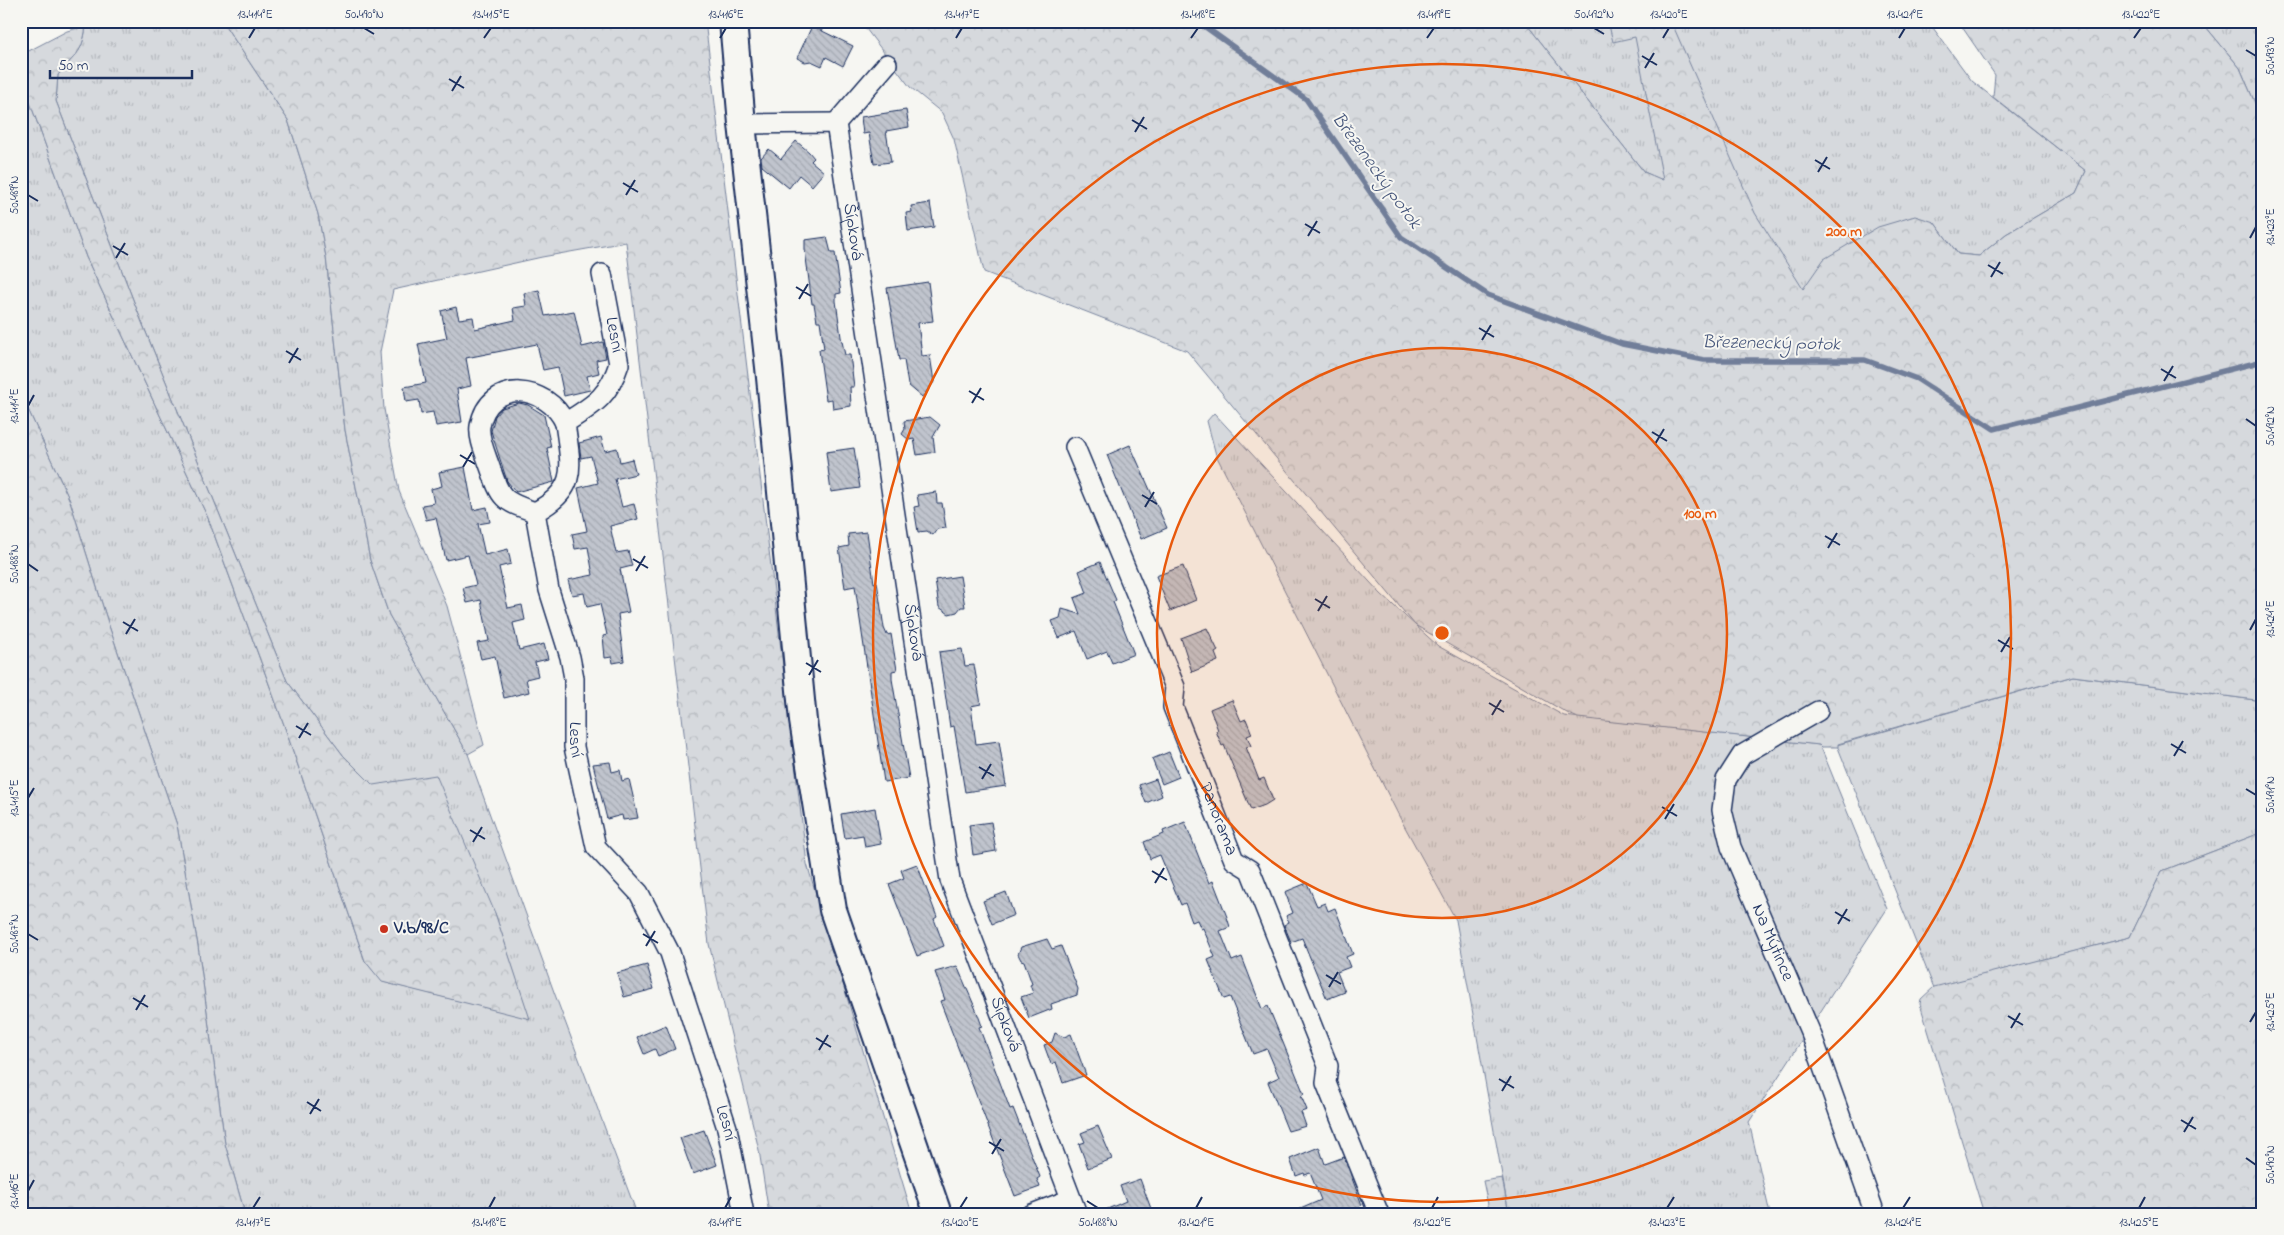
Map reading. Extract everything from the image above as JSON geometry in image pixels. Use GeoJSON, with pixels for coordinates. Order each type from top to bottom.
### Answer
{"type":"FeatureCollection","features":[{"type":"Feature","properties":{"kind":"street"},"geometry":{"type":"LineString","coordinates":[[733,21],[803,720],[833,910],[938,1214]]}},
{"type":"Feature","properties":{"kind":"street"},"geometry":{"type":"LineString","coordinates":[[742,124],[836,124],[887,64]]}},
{"type":"Feature","properties":{"kind":"street","name":"Šípková"},"geometry":{"type":"LineString","coordinates":[[836,124],[950,880],[1074,1206]]}},
{"type":"Feature","properties":{"kind":"street","name":"Lesní"},"geometry":{"type":"LineString","coordinates":[[565,423],[602,398],[619,364],[602,274]]}},
{"type":"Feature","properties":{"kind":"street"},"geometry":{"type":"LineString","coordinates":[[516,391],[534,394],[552,403],[560,411],[565,423],[570,472],[565,488],[553,502],[535,512],[505,500],[497,486],[482,442],[480,428],[483,418],[500,396],[516,391]]}},
{"type":"Feature","properties":{"kind":"street","name":"Panorama"},"geometry":{"type":"LineString","coordinates":[[1074,447],[1175,687],[1173,707],[1234,860],[1250,870],[1328,1066],[1326,1083],[1379,1214]]}},
{"type":"Feature","properties":{"kind":"street","name":"Lesní"},"geometry":{"type":"LineString","coordinates":[[535,512],[549,590],[570,657],[574,678],[574,747],[596,847],[639,893],[670,953],[727,1128],[744,1214]]}},
{"type":"Feature","properties":{"kind":"street","name":"Na Mýtince"},"geometry":{"type":"LineString","coordinates":[[1818,711],[1742,755],[1726,780],[1722,810],[1731,847],[1812,1036],[1875,1214]]}},
{"type":"Feature","properties":{"kind":"street"},"geometry":{"type":"LineString","coordinates":[[1032,1214],[1074,1206]]}},
{"type":"Feature","properties":{"kind":"green space"},"geometry":{"type":"Polygon","coordinates":[[[92,21],[222,21],[288,120],[318,214],[326,257],[345,430],[370,560],[389,615],[468,754],[637,1214],[245,1214],[225,1144],[198,946],[177,825],[109,626],[70,501],[21,394],[21,64],[25,63],[24,86],[86,257],[208,518],[283,722],[365,961],[383,982],[529,1018],[495,913],[343,755],[287,681],[139,315],[56,101],[58,75],[77,54],[86,26],[92,21]]]}},
{"type":"Feature","properties":{"kind":"green space"},"geometry":{"type":"Polygon","coordinates":[[[222,21],[705,21],[807,864],[912,1214],[769,1214],[759,1150],[709,944],[626,242],[542,257],[393,290],[380,352],[384,409],[399,491],[447,606],[484,745],[468,754],[389,615],[370,560],[345,430],[326,257],[318,214],[288,120],[222,21]]]}},
{"type":"Feature","properties":{"kind":"green space"},"geometry":{"type":"Polygon","coordinates":[[[860,21],[1524,21],[1644,172],[1663,180],[1635,37],[1613,42],[1608,21],[1671,21],[1755,213],[1803,289],[1824,259],[1878,227],[1915,216],[1934,222],[1958,254],[1979,256],[2006,234],[2076,193],[2086,171],[1993,97],[1995,75],[1958,21],[2201,21],[2240,68],[2263,122],[2263,701],[2073,676],[1838,744],[1838,747],[1821,747],[1819,745],[1578,718],[1567,713],[1415,625],[1187,351],[984,272],[954,139],[942,113],[910,87],[860,21]]]}},
{"type":"Feature","properties":{"kind":"green space"},"geometry":{"type":"Polygon","coordinates":[[[1524,21],[1928,21],[1972,81],[2086,171],[2076,193],[2006,234],[1979,256],[1958,254],[1934,222],[1803,289],[1664,181],[1644,172],[1524,21]]]}},
{"type":"Feature","properties":{"kind":"green space"},"geometry":{"type":"Polygon","coordinates":[[[2201,21],[2263,21],[2263,122],[2240,68],[2201,21]]]}},
{"type":"Feature","properties":{"kind":"green space"},"geometry":{"type":"Polygon","coordinates":[[[86,26],[80,49],[58,75],[56,101],[139,315],[287,681],[343,755],[373,785],[436,775],[495,913],[530,1019],[382,982],[365,961],[283,722],[208,518],[86,257],[24,86],[25,63],[21,64],[21,55],[67,31],[86,26]]]}},
{"type":"Feature","properties":{"kind":"green space"},"geometry":{"type":"Polygon","coordinates":[[[21,394],[70,501],[109,626],[177,825],[198,946],[225,1144],[245,1214],[21,1214],[21,394]]]}},
{"type":"Feature","properties":{"kind":"green space"},"geometry":{"type":"Polygon","coordinates":[[[1214,413],[1381,594],[1438,646],[1564,716],[1820,745],[1887,909],[1749,1122],[1770,1214],[1509,1214],[1456,920],[1400,818],[1216,455],[1207,421],[1214,413]]]}},
{"type":"Feature","properties":{"kind":"green space"},"geometry":{"type":"Polygon","coordinates":[[[2073,676],[2263,701],[2263,832],[2162,871],[2130,937],[1934,988],[1837,745],[2073,676]]]}},
{"type":"Feature","properties":{"kind":"green space"},"geometry":{"type":"Polygon","coordinates":[[[2263,832],[2263,1214],[1984,1214],[1920,1004],[1921,999],[1934,987],[2130,937],[2162,871],[2263,832]]]}},
{"type":"Feature","properties":{"kind":"green space"},"geometry":{"type":"Polygon","coordinates":[[[1502,1178],[1509,1214],[1490,1214],[1483,1181],[1502,1178]]]}},
{"type":"Feature","properties":{"kind":"building"},"geometry":{"type":"Polygon","coordinates":[[[812,26],[853,46],[843,66],[826,57],[822,66],[797,58],[812,26]]]}},
{"type":"Feature","properties":{"kind":"building"},"geometry":{"type":"Polygon","coordinates":[[[906,110],[909,127],[886,131],[891,162],[874,164],[869,133],[863,134],[861,117],[906,110]]]}},
{"type":"Feature","properties":{"kind":"building"},"geometry":{"type":"Polygon","coordinates":[[[796,141],[814,158],[811,161],[824,172],[812,186],[799,175],[789,188],[762,166],[761,158],[769,149],[781,159],[796,141]]]}},
{"type":"Feature","properties":{"kind":"building"},"geometry":{"type":"Polygon","coordinates":[[[930,203],[934,227],[908,231],[906,213],[912,212],[911,206],[930,203]]]}},
{"type":"Feature","properties":{"kind":"building"},"geometry":{"type":"Polygon","coordinates":[[[827,237],[831,253],[835,253],[841,293],[836,294],[836,301],[841,337],[845,355],[850,355],[854,387],[850,387],[851,406],[833,409],[832,399],[826,400],[819,350],[824,349],[820,321],[817,321],[814,304],[812,304],[805,250],[805,240],[827,237]]]}},
{"type":"Feature","properties":{"kind":"building"},"geometry":{"type":"Polygon","coordinates":[[[928,282],[933,321],[918,323],[922,356],[930,355],[934,382],[922,397],[908,385],[904,360],[899,360],[887,288],[928,282]]]}},
{"type":"Feature","properties":{"kind":"building"},"geometry":{"type":"Polygon","coordinates":[[[539,290],[545,316],[574,311],[582,347],[603,342],[606,358],[596,360],[599,373],[587,376],[590,390],[564,396],[558,367],[543,370],[537,344],[466,358],[471,386],[457,389],[462,422],[436,426],[433,412],[421,414],[419,400],[406,402],[404,387],[426,383],[418,344],[447,338],[441,311],[456,307],[459,319],[473,317],[475,329],[515,320],[513,308],[526,306],[524,293],[539,290]]]}},
{"type":"Feature","properties":{"kind":"building"},"geometry":{"type":"Polygon","coordinates":[[[519,403],[528,405],[544,415],[551,447],[547,448],[554,482],[516,492],[507,481],[491,431],[495,416],[502,408],[519,403]]]}},
{"type":"Feature","properties":{"kind":"building"},"geometry":{"type":"Polygon","coordinates":[[[930,417],[940,425],[933,437],[935,452],[917,455],[914,439],[909,440],[902,434],[905,429],[904,421],[930,417]]]}},
{"type":"Feature","properties":{"kind":"building"},"geometry":{"type":"Polygon","coordinates":[[[601,437],[605,451],[617,448],[620,462],[632,459],[636,474],[615,479],[622,507],[634,504],[638,519],[610,526],[616,553],[628,551],[632,566],[620,569],[629,612],[618,614],[624,661],[613,663],[612,657],[605,658],[603,636],[607,635],[600,604],[587,607],[584,593],[572,595],[568,580],[593,575],[588,547],[575,549],[572,534],[587,531],[578,488],[598,483],[591,456],[581,458],[579,443],[601,437]]]}},
{"type":"Feature","properties":{"kind":"building"},"geometry":{"type":"Polygon","coordinates":[[[1130,445],[1167,528],[1141,539],[1107,455],[1130,445]]]}},
{"type":"Feature","properties":{"kind":"building"},"geometry":{"type":"Polygon","coordinates":[[[854,448],[860,488],[831,492],[826,452],[854,448]]]}},
{"type":"Feature","properties":{"kind":"building"},"geometry":{"type":"Polygon","coordinates":[[[465,467],[473,510],[487,507],[490,522],[478,524],[485,555],[508,549],[511,564],[499,567],[508,608],[522,605],[525,620],[513,623],[519,650],[544,644],[548,659],[535,662],[538,676],[526,679],[529,692],[504,698],[495,656],[481,659],[477,643],[489,641],[481,600],[467,603],[463,588],[476,585],[468,555],[446,560],[436,518],[426,520],[422,505],[434,503],[431,489],[442,486],[439,472],[465,467]]]}},
{"type":"Feature","properties":{"kind":"building"},"geometry":{"type":"Polygon","coordinates":[[[936,492],[937,503],[942,503],[946,528],[937,529],[933,535],[927,531],[918,532],[914,507],[919,506],[917,495],[936,492]]]}},
{"type":"Feature","properties":{"kind":"building"},"geometry":{"type":"Polygon","coordinates":[[[867,532],[874,583],[877,582],[884,628],[887,635],[891,634],[897,670],[892,671],[892,679],[909,778],[884,782],[855,586],[845,588],[839,548],[849,546],[848,534],[867,532]]]}},
{"type":"Feature","properties":{"kind":"building"},"geometry":{"type":"Polygon","coordinates":[[[1100,562],[1116,600],[1113,602],[1134,654],[1112,663],[1107,651],[1087,659],[1076,631],[1059,638],[1052,621],[1060,618],[1062,609],[1080,614],[1074,598],[1087,593],[1079,571],[1100,562]]]}},
{"type":"Feature","properties":{"kind":"building"},"geometry":{"type":"Polygon","coordinates":[[[1183,566],[1196,600],[1170,611],[1156,576],[1183,566]]]}},
{"type":"Feature","properties":{"kind":"building"},"geometry":{"type":"Polygon","coordinates":[[[960,576],[965,607],[961,607],[957,612],[949,614],[939,607],[935,580],[960,576]]]}},
{"type":"Feature","properties":{"kind":"building"},"geometry":{"type":"Polygon","coordinates":[[[1207,628],[1218,651],[1215,653],[1218,661],[1192,672],[1181,638],[1207,628]]]}},
{"type":"Feature","properties":{"kind":"building"},"geometry":{"type":"Polygon","coordinates":[[[962,649],[965,666],[974,665],[981,704],[971,706],[976,744],[999,741],[1006,786],[965,792],[954,726],[950,727],[939,652],[962,649]]]}},
{"type":"Feature","properties":{"kind":"building"},"geometry":{"type":"Polygon","coordinates":[[[1232,700],[1241,721],[1246,719],[1252,734],[1247,736],[1251,746],[1246,747],[1259,780],[1264,778],[1273,800],[1251,810],[1224,745],[1222,746],[1210,709],[1232,700]]]}},
{"type":"Feature","properties":{"kind":"building"},"geometry":{"type":"Polygon","coordinates":[[[1169,752],[1179,777],[1162,784],[1152,759],[1169,752]]]}},
{"type":"Feature","properties":{"kind":"building"},"geometry":{"type":"Polygon","coordinates":[[[610,762],[612,772],[620,770],[622,781],[629,779],[638,818],[623,820],[622,815],[607,819],[593,764],[610,762]]]}},
{"type":"Feature","properties":{"kind":"building"},"geometry":{"type":"Polygon","coordinates":[[[1156,779],[1162,796],[1146,803],[1139,785],[1156,779]]]}},
{"type":"Feature","properties":{"kind":"building"},"geometry":{"type":"Polygon","coordinates":[[[875,808],[881,844],[865,847],[863,835],[845,838],[841,814],[875,808]]]}},
{"type":"Feature","properties":{"kind":"building"},"geometry":{"type":"Polygon","coordinates":[[[991,822],[996,851],[973,855],[969,825],[991,822]]]}},
{"type":"Feature","properties":{"kind":"building"},"geometry":{"type":"Polygon","coordinates":[[[1185,822],[1209,883],[1213,881],[1227,917],[1230,927],[1220,931],[1232,961],[1242,957],[1262,1009],[1268,1006],[1304,1094],[1301,1096],[1307,1110],[1301,1112],[1306,1126],[1288,1131],[1268,1082],[1279,1077],[1267,1049],[1253,1054],[1230,997],[1224,999],[1208,960],[1215,957],[1203,928],[1201,929],[1197,920],[1192,922],[1185,903],[1181,905],[1160,855],[1150,859],[1144,842],[1164,834],[1163,831],[1185,822]]]}},
{"type":"Feature","properties":{"kind":"building"},"geometry":{"type":"Polygon","coordinates":[[[917,864],[937,917],[934,919],[944,946],[917,956],[889,884],[904,878],[901,870],[917,864]]]}},
{"type":"Feature","properties":{"kind":"building"},"geometry":{"type":"Polygon","coordinates":[[[1307,883],[1317,906],[1325,903],[1328,911],[1335,908],[1353,954],[1346,957],[1350,967],[1337,972],[1345,992],[1327,999],[1302,938],[1291,942],[1284,925],[1289,922],[1286,916],[1293,913],[1285,892],[1307,883]]]}},
{"type":"Feature","properties":{"kind":"building"},"geometry":{"type":"Polygon","coordinates":[[[1006,892],[1014,915],[992,924],[983,901],[1006,892]]]}},
{"type":"Feature","properties":{"kind":"building"},"geometry":{"type":"Polygon","coordinates":[[[1047,939],[1052,949],[1061,946],[1078,989],[1077,995],[1051,1004],[1052,1009],[1029,1018],[1021,997],[1033,993],[1030,985],[1032,984],[1024,961],[1021,960],[1018,954],[1021,947],[1047,939]]]}},
{"type":"Feature","properties":{"kind":"building"},"geometry":{"type":"Polygon","coordinates":[[[647,965],[654,989],[624,997],[617,973],[647,965]]]}},
{"type":"Feature","properties":{"kind":"building"},"geometry":{"type":"Polygon","coordinates":[[[957,966],[977,1012],[982,1026],[979,1027],[1010,1109],[1013,1108],[1040,1177],[1037,1179],[1040,1187],[1015,1196],[940,1001],[945,1000],[935,972],[957,966]]]}},
{"type":"Feature","properties":{"kind":"building"},"geometry":{"type":"Polygon","coordinates":[[[666,1025],[675,1049],[658,1056],[655,1049],[644,1054],[637,1037],[666,1025]]]}},
{"type":"Feature","properties":{"kind":"building"},"geometry":{"type":"Polygon","coordinates":[[[1055,1033],[1064,1037],[1071,1034],[1086,1075],[1063,1083],[1056,1062],[1051,1064],[1044,1045],[1052,1042],[1055,1033]]]}},
{"type":"Feature","properties":{"kind":"building"},"geometry":{"type":"Polygon","coordinates":[[[1098,1126],[1112,1159],[1088,1168],[1079,1144],[1085,1142],[1081,1133],[1098,1126]]]}},
{"type":"Feature","properties":{"kind":"building"},"geometry":{"type":"Polygon","coordinates":[[[704,1130],[717,1165],[693,1174],[680,1138],[704,1130]]]}},
{"type":"Feature","properties":{"kind":"building"},"geometry":{"type":"Polygon","coordinates":[[[1319,1147],[1325,1164],[1344,1157],[1362,1205],[1354,1209],[1356,1214],[1289,1214],[1321,1200],[1310,1173],[1296,1176],[1290,1159],[1319,1147]]]}},
{"type":"Feature","properties":{"kind":"building"},"geometry":{"type":"Polygon","coordinates":[[[1140,1179],[1153,1214],[1096,1214],[1126,1201],[1120,1186],[1140,1179]]]}},
{"type":"Feature","properties":{"kind":"waterway","name":"Březenecký potok"},"geometry":{"type":"LineString","coordinates":[[1197,21],[1306,99],[1401,237],[1488,295],[1622,344],[1704,360],[1865,360],[1917,379],[1994,429],[2263,361]]}},
{"type":"Feature","properties":{"kind":"place","name":"V.b/98/C"},"geometry":{"type":"Point","coordinates":[384,929]}}]}
